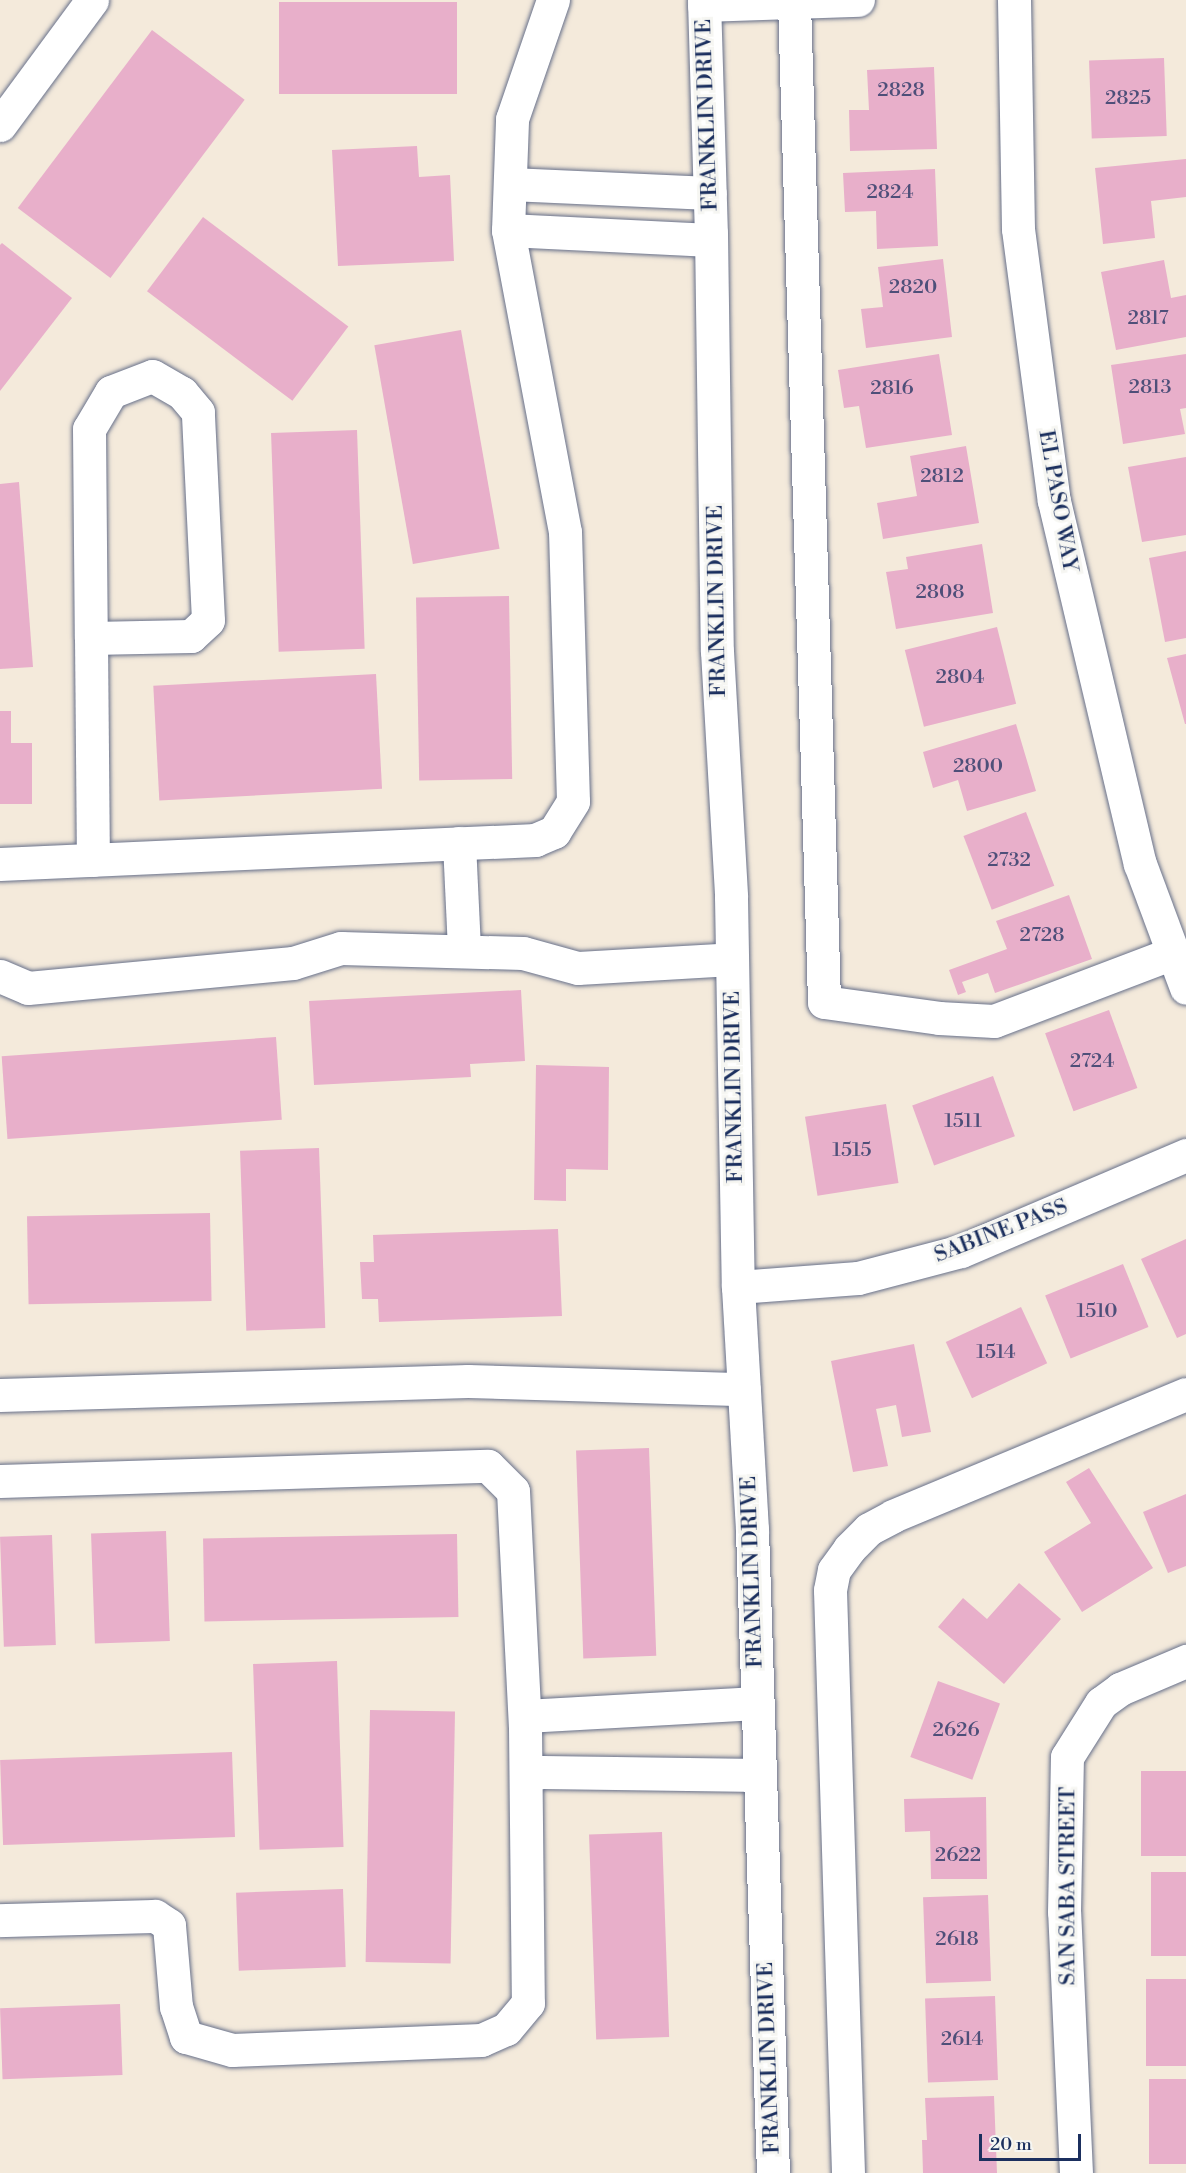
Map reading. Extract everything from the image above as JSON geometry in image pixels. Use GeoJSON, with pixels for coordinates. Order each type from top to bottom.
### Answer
{"type":"FeatureCollection","features":[{"type":"Feature","properties":{"kind":"street"},"geometry":{"type":"LineString","coordinates":[[0,125],[92,0]]}},
{"type":"Feature","properties":{"kind":"street"},"geometry":{"type":"LineString","coordinates":[[0,864],[535,840],[554,832],[573,801],[565,532],[508,230],[512,119],[553,0]]}},
{"type":"Feature","properties":{"kind":"street"},"geometry":{"type":"LineString","coordinates":[[704,2],[858,0]]}},
{"type":"Feature","properties":{"kind":"street","name":"EL PASO WAY"},"geometry":{"type":"LineString","coordinates":[[1014,0],[1018,229],[1054,501],[1140,864],[1186,988]]}},
{"type":"Feature","properties":{"kind":"street","name":"FRANKLIN DRIVE"},"geometry":{"type":"LineString","coordinates":[[704,2],[711,240],[717,651],[732,959],[738,1287],[760,1774],[773,2173]]}},
{"type":"Feature","properties":{"kind":"street"},"geometry":{"type":"LineString","coordinates":[[794,2],[824,1002],[939,1018],[994,1022],[1173,953]]}},
{"type":"Feature","properties":{"kind":"street"},"geometry":{"type":"LineString","coordinates":[[510,184],[710,193]]}},
{"type":"Feature","properties":{"kind":"street"},"geometry":{"type":"LineString","coordinates":[[508,230],[711,240]]}},
{"type":"Feature","properties":{"kind":"street"},"geometry":{"type":"LineString","coordinates":[[91,638],[191,636],[208,620],[198,412],[182,393],[152,376],[111,392],[89,429],[93,860]]}},
{"type":"Feature","properties":{"kind":"street"},"geometry":{"type":"LineString","coordinates":[[459,843],[464,951]]}},
{"type":"Feature","properties":{"kind":"street"},"geometry":{"type":"LineString","coordinates":[[0,975],[28,988],[293,963],[341,948],[523,953],[578,968],[732,959]]}},
{"type":"Feature","properties":{"kind":"street","name":"SABINE PASS"},"geometry":{"type":"LineString","coordinates":[[738,1287],[858,1278],[961,1251],[1186,1155]]}},
{"type":"Feature","properties":{"kind":"street"},"geometry":{"type":"LineString","coordinates":[[0,1395],[468,1380],[744,1389]]}},
{"type":"Feature","properties":{"kind":"street"},"geometry":{"type":"LineString","coordinates":[[848,2173],[830,1590],[834,1570],[849,1549],[869,1529],[893,1516],[1186,1394]]}},
{"type":"Feature","properties":{"kind":"street"},"geometry":{"type":"LineString","coordinates":[[0,1481],[488,1466],[513,1491],[525,1716],[528,2003],[506,2029],[481,2040],[232,2050],[186,2037],[176,2007],[169,1925],[155,1916],[0,1920]]}},
{"type":"Feature","properties":{"kind":"street","name":"SAN SABA STREET"},"geometry":{"type":"LineString","coordinates":[[1076,2173],[1064,1912],[1067,1757],[1101,1703],[1120,1689],[1186,1661]]}},
{"type":"Feature","properties":{"kind":"street"},"geometry":{"type":"LineString","coordinates":[[525,1716],[757,1703]]}},
{"type":"Feature","properties":{"kind":"street"},"geometry":{"type":"LineString","coordinates":[[526,1774],[542,1772],[760,1774]]}},
{"type":"Feature","properties":{"kind":"building"},"geometry":{"type":"Polygon","coordinates":[[[279,2],[457,2],[457,94],[279,94],[279,2]]]}},
{"type":"Feature","properties":{"kind":"building"},"geometry":{"type":"Polygon","coordinates":[[[152,30],[245,100],[110,278],[18,208],[152,30]]]}},
{"type":"Feature","properties":{"kind":"building"},"geometry":{"type":"Polygon","coordinates":[[[1164,58],[1167,136],[1092,139],[1089,61],[1164,58]]]}},
{"type":"Feature","properties":{"kind":"building"},"geometry":{"type":"Polygon","coordinates":[[[934,67],[937,149],[850,151],[849,110],[869,110],[867,70],[934,67]]]}},
{"type":"Feature","properties":{"kind":"building"},"geometry":{"type":"Polygon","coordinates":[[[417,146],[419,177],[450,175],[454,261],[338,266],[332,150],[417,146]]]}},
{"type":"Feature","properties":{"kind":"building"},"geometry":{"type":"Polygon","coordinates":[[[1186,159],[1186,197],[1151,201],[1155,238],[1103,244],[1095,168],[1186,159]]]}},
{"type":"Feature","properties":{"kind":"building"},"geometry":{"type":"Polygon","coordinates":[[[935,169],[938,246],[877,249],[876,211],[845,212],[843,173],[935,169]]]}},
{"type":"Feature","properties":{"kind":"building"},"geometry":{"type":"Polygon","coordinates":[[[203,217],[348,327],[292,401],[147,291],[203,217]]]}},
{"type":"Feature","properties":{"kind":"building"},"geometry":{"type":"Polygon","coordinates":[[[2,243],[72,298],[0,391],[0,245],[2,243]]]}},
{"type":"Feature","properties":{"kind":"building"},"geometry":{"type":"Polygon","coordinates":[[[943,259],[952,337],[866,348],[861,309],[883,307],[878,267],[943,259]]]}},
{"type":"Feature","properties":{"kind":"building"},"geometry":{"type":"Polygon","coordinates":[[[1164,260],[1171,298],[1186,295],[1186,337],[1116,350],[1101,272],[1164,260]]]}},
{"type":"Feature","properties":{"kind":"building"},"geometry":{"type":"Polygon","coordinates":[[[461,330],[500,549],[413,564],[374,345],[461,330]]]}},
{"type":"Feature","properties":{"kind":"building"},"geometry":{"type":"Polygon","coordinates":[[[939,354],[952,435],[866,448],[859,406],[844,408],[838,370],[939,354]]]}},
{"type":"Feature","properties":{"kind":"building"},"geometry":{"type":"Polygon","coordinates":[[[1186,354],[1186,408],[1180,409],[1185,434],[1123,444],[1111,365],[1186,354]]]}},
{"type":"Feature","properties":{"kind":"building"},"geometry":{"type":"Polygon","coordinates":[[[357,430],[365,649],[279,652],[271,433],[357,430]]]}},
{"type":"Feature","properties":{"kind":"building"},"geometry":{"type":"Polygon","coordinates":[[[966,446],[979,523],[883,539],[877,503],[917,496],[910,456],[966,446]]]}},
{"type":"Feature","properties":{"kind":"building"},"geometry":{"type":"Polygon","coordinates":[[[1186,457],[1186,535],[1142,542],[1128,467],[1186,457]]]}},
{"type":"Feature","properties":{"kind":"building"},"geometry":{"type":"Polygon","coordinates":[[[19,482],[33,667],[0,669],[0,484],[19,482]]]}},
{"type":"Feature","properties":{"kind":"building"},"geometry":{"type":"Polygon","coordinates":[[[982,544],[993,613],[896,629],[886,572],[908,569],[906,557],[982,544]]]}},
{"type":"Feature","properties":{"kind":"building"},"geometry":{"type":"Polygon","coordinates":[[[1186,551],[1186,638],[1165,642],[1149,558],[1186,551]]]}},
{"type":"Feature","properties":{"kind":"building"},"geometry":{"type":"Polygon","coordinates":[[[509,596],[512,779],[419,781],[416,598],[509,596]]]}},
{"type":"Feature","properties":{"kind":"building"},"geometry":{"type":"Polygon","coordinates":[[[997,627],[1016,704],[924,727],[905,650],[997,627]]]}},
{"type":"Feature","properties":{"kind":"building"},"geometry":{"type":"Polygon","coordinates":[[[1186,654],[1186,724],[1185,724],[1167,658],[1186,654]]]}},
{"type":"Feature","properties":{"kind":"building"},"geometry":{"type":"Polygon","coordinates":[[[376,674],[382,789],[159,801],[153,686],[376,674]]]}},
{"type":"Feature","properties":{"kind":"building"},"geometry":{"type":"Polygon","coordinates":[[[0,711],[11,711],[11,743],[32,743],[32,804],[0,804],[0,711]]]}},
{"type":"Feature","properties":{"kind":"building"},"geometry":{"type":"Polygon","coordinates":[[[1016,724],[1036,791],[967,811],[958,780],[933,788],[923,752],[1016,724]]]}},
{"type":"Feature","properties":{"kind":"building"},"geometry":{"type":"Polygon","coordinates":[[[1026,812],[1054,886],[992,910],[963,836],[1026,812]]]}},
{"type":"Feature","properties":{"kind":"building"},"geometry":{"type":"Polygon","coordinates":[[[1069,895],[1092,959],[995,993],[988,973],[962,982],[966,992],[958,995],[949,970],[1007,949],[996,921],[1069,895]]]}},
{"type":"Feature","properties":{"kind":"building"},"geometry":{"type":"Polygon","coordinates":[[[521,990],[525,1061],[470,1064],[471,1077],[314,1085],[309,1001],[521,990]]]}},
{"type":"Feature","properties":{"kind":"building"},"geometry":{"type":"Polygon","coordinates":[[[1109,1010],[1137,1088],[1073,1111],[1045,1033],[1109,1010]]]}},
{"type":"Feature","properties":{"kind":"building"},"geometry":{"type":"Polygon","coordinates":[[[276,1037],[282,1120],[7,1139],[2,1056],[276,1037]]]}},
{"type":"Feature","properties":{"kind":"building"},"geometry":{"type":"Polygon","coordinates":[[[536,1065],[609,1067],[608,1170],[566,1169],[566,1201],[534,1200],[536,1065]]]}},
{"type":"Feature","properties":{"kind":"building"},"geometry":{"type":"Polygon","coordinates":[[[993,1076],[1015,1136],[934,1166],[912,1105],[993,1076]]]}},
{"type":"Feature","properties":{"kind":"building"},"geometry":{"type":"Polygon","coordinates":[[[886,1104],[899,1183],[818,1196],[805,1117],[886,1104]]]}},
{"type":"Feature","properties":{"kind":"building"},"geometry":{"type":"Polygon","coordinates":[[[319,1148],[325,1328],[246,1331],[240,1151],[319,1148]]]}},
{"type":"Feature","properties":{"kind":"building"},"geometry":{"type":"Polygon","coordinates":[[[210,1213],[212,1301],[29,1304],[27,1216],[210,1213]]]}},
{"type":"Feature","properties":{"kind":"building"},"geometry":{"type":"Polygon","coordinates":[[[558,1229],[562,1316],[379,1322],[378,1299],[362,1299],[360,1262],[374,1262],[373,1235],[558,1229]]]}},
{"type":"Feature","properties":{"kind":"building"},"geometry":{"type":"Polygon","coordinates":[[[1186,1239],[1186,1334],[1177,1338],[1141,1259],[1186,1239]]]}},
{"type":"Feature","properties":{"kind":"building"},"geometry":{"type":"Polygon","coordinates":[[[1123,1264],[1148,1327],[1071,1359],[1045,1295],[1123,1264]]]}},
{"type":"Feature","properties":{"kind":"building"},"geometry":{"type":"Polygon","coordinates":[[[1021,1307],[1047,1363],[972,1398],[946,1342],[1021,1307]]]}},
{"type":"Feature","properties":{"kind":"building"},"geometry":{"type":"Polygon","coordinates":[[[914,1344],[931,1432],[902,1437],[896,1405],[876,1409],[888,1466],[853,1472],[831,1361],[914,1344]]]}},
{"type":"Feature","properties":{"kind":"building"},"geometry":{"type":"Polygon","coordinates":[[[649,1448],[656,1656],[583,1658],[576,1451],[649,1448]]]}},
{"type":"Feature","properties":{"kind":"building"},"geometry":{"type":"Polygon","coordinates":[[[1089,1468],[1153,1568],[1082,1612],[1044,1552],[1091,1523],[1066,1482],[1089,1468]]]}},
{"type":"Feature","properties":{"kind":"building"},"geometry":{"type":"Polygon","coordinates":[[[1186,1494],[1186,1566],[1168,1573],[1143,1512],[1186,1494]]]}},
{"type":"Feature","properties":{"kind":"building"},"geometry":{"type":"Polygon","coordinates":[[[166,1531],[170,1641],[95,1644],[91,1534],[166,1531]]]}},
{"type":"Feature","properties":{"kind":"building"},"geometry":{"type":"Polygon","coordinates":[[[457,1534],[458,1617],[204,1621],[203,1538],[457,1534]]]}},
{"type":"Feature","properties":{"kind":"building"},"geometry":{"type":"Polygon","coordinates":[[[52,1535],[56,1645],[4,1647],[0,1537],[52,1535]]]}},
{"type":"Feature","properties":{"kind":"building"},"geometry":{"type":"Polygon","coordinates":[[[1019,1583],[1061,1619],[1004,1684],[938,1627],[963,1598],[987,1619],[1019,1583]]]}},
{"type":"Feature","properties":{"kind":"building"},"geometry":{"type":"Polygon","coordinates":[[[337,1661],[343,1847],[260,1850],[253,1664],[337,1661]]]}},
{"type":"Feature","properties":{"kind":"building"},"geometry":{"type":"Polygon","coordinates":[[[938,1681],[1000,1704],[972,1780],[910,1757],[938,1681]]]}},
{"type":"Feature","properties":{"kind":"building"},"geometry":{"type":"Polygon","coordinates":[[[370,1710],[455,1711],[451,1963],[366,1962],[370,1710]]]}},
{"type":"Feature","properties":{"kind":"building"},"geometry":{"type":"Polygon","coordinates":[[[232,1752],[235,1837],[3,1845],[0,1760],[232,1752]]]}},
{"type":"Feature","properties":{"kind":"building"},"geometry":{"type":"Polygon","coordinates":[[[1141,1771],[1186,1771],[1186,1856],[1141,1856],[1141,1771]]]}},
{"type":"Feature","properties":{"kind":"building"},"geometry":{"type":"Polygon","coordinates":[[[986,1797],[987,1879],[931,1879],[930,1831],[905,1832],[904,1799],[986,1797]]]}},
{"type":"Feature","properties":{"kind":"building"},"geometry":{"type":"Polygon","coordinates":[[[662,1832],[669,2037],[596,2039],[589,1835],[662,1832]]]}},
{"type":"Feature","properties":{"kind":"building"},"geometry":{"type":"Polygon","coordinates":[[[1151,1872],[1186,1872],[1186,1956],[1151,1956],[1151,1872]]]}},
{"type":"Feature","properties":{"kind":"building"},"geometry":{"type":"Polygon","coordinates":[[[343,1889],[346,1967],[239,1971],[236,1893],[343,1889]]]}},
{"type":"Feature","properties":{"kind":"building"},"geometry":{"type":"Polygon","coordinates":[[[988,1895],[991,1981],[926,1983],[923,1897],[988,1895]]]}},
{"type":"Feature","properties":{"kind":"building"},"geometry":{"type":"Polygon","coordinates":[[[1146,1979],[1186,1979],[1186,2066],[1146,2066],[1146,1979]]]}},
{"type":"Feature","properties":{"kind":"building"},"geometry":{"type":"Polygon","coordinates":[[[995,1996],[998,2080],[928,2082],[925,1998],[995,1996]]]}},
{"type":"Feature","properties":{"kind":"building"},"geometry":{"type":"Polygon","coordinates":[[[120,2004],[122,2075],[3,2079],[0,2008],[120,2004]]]}},
{"type":"Feature","properties":{"kind":"building"},"geometry":{"type":"Polygon","coordinates":[[[1149,2079],[1186,2079],[1186,2164],[1149,2164],[1149,2079]]]}},
{"type":"Feature","properties":{"kind":"building"},"geometry":{"type":"Polygon","coordinates":[[[994,2096],[997,2173],[923,2173],[922,2140],[927,2140],[925,2098],[994,2096]]]}}]}
